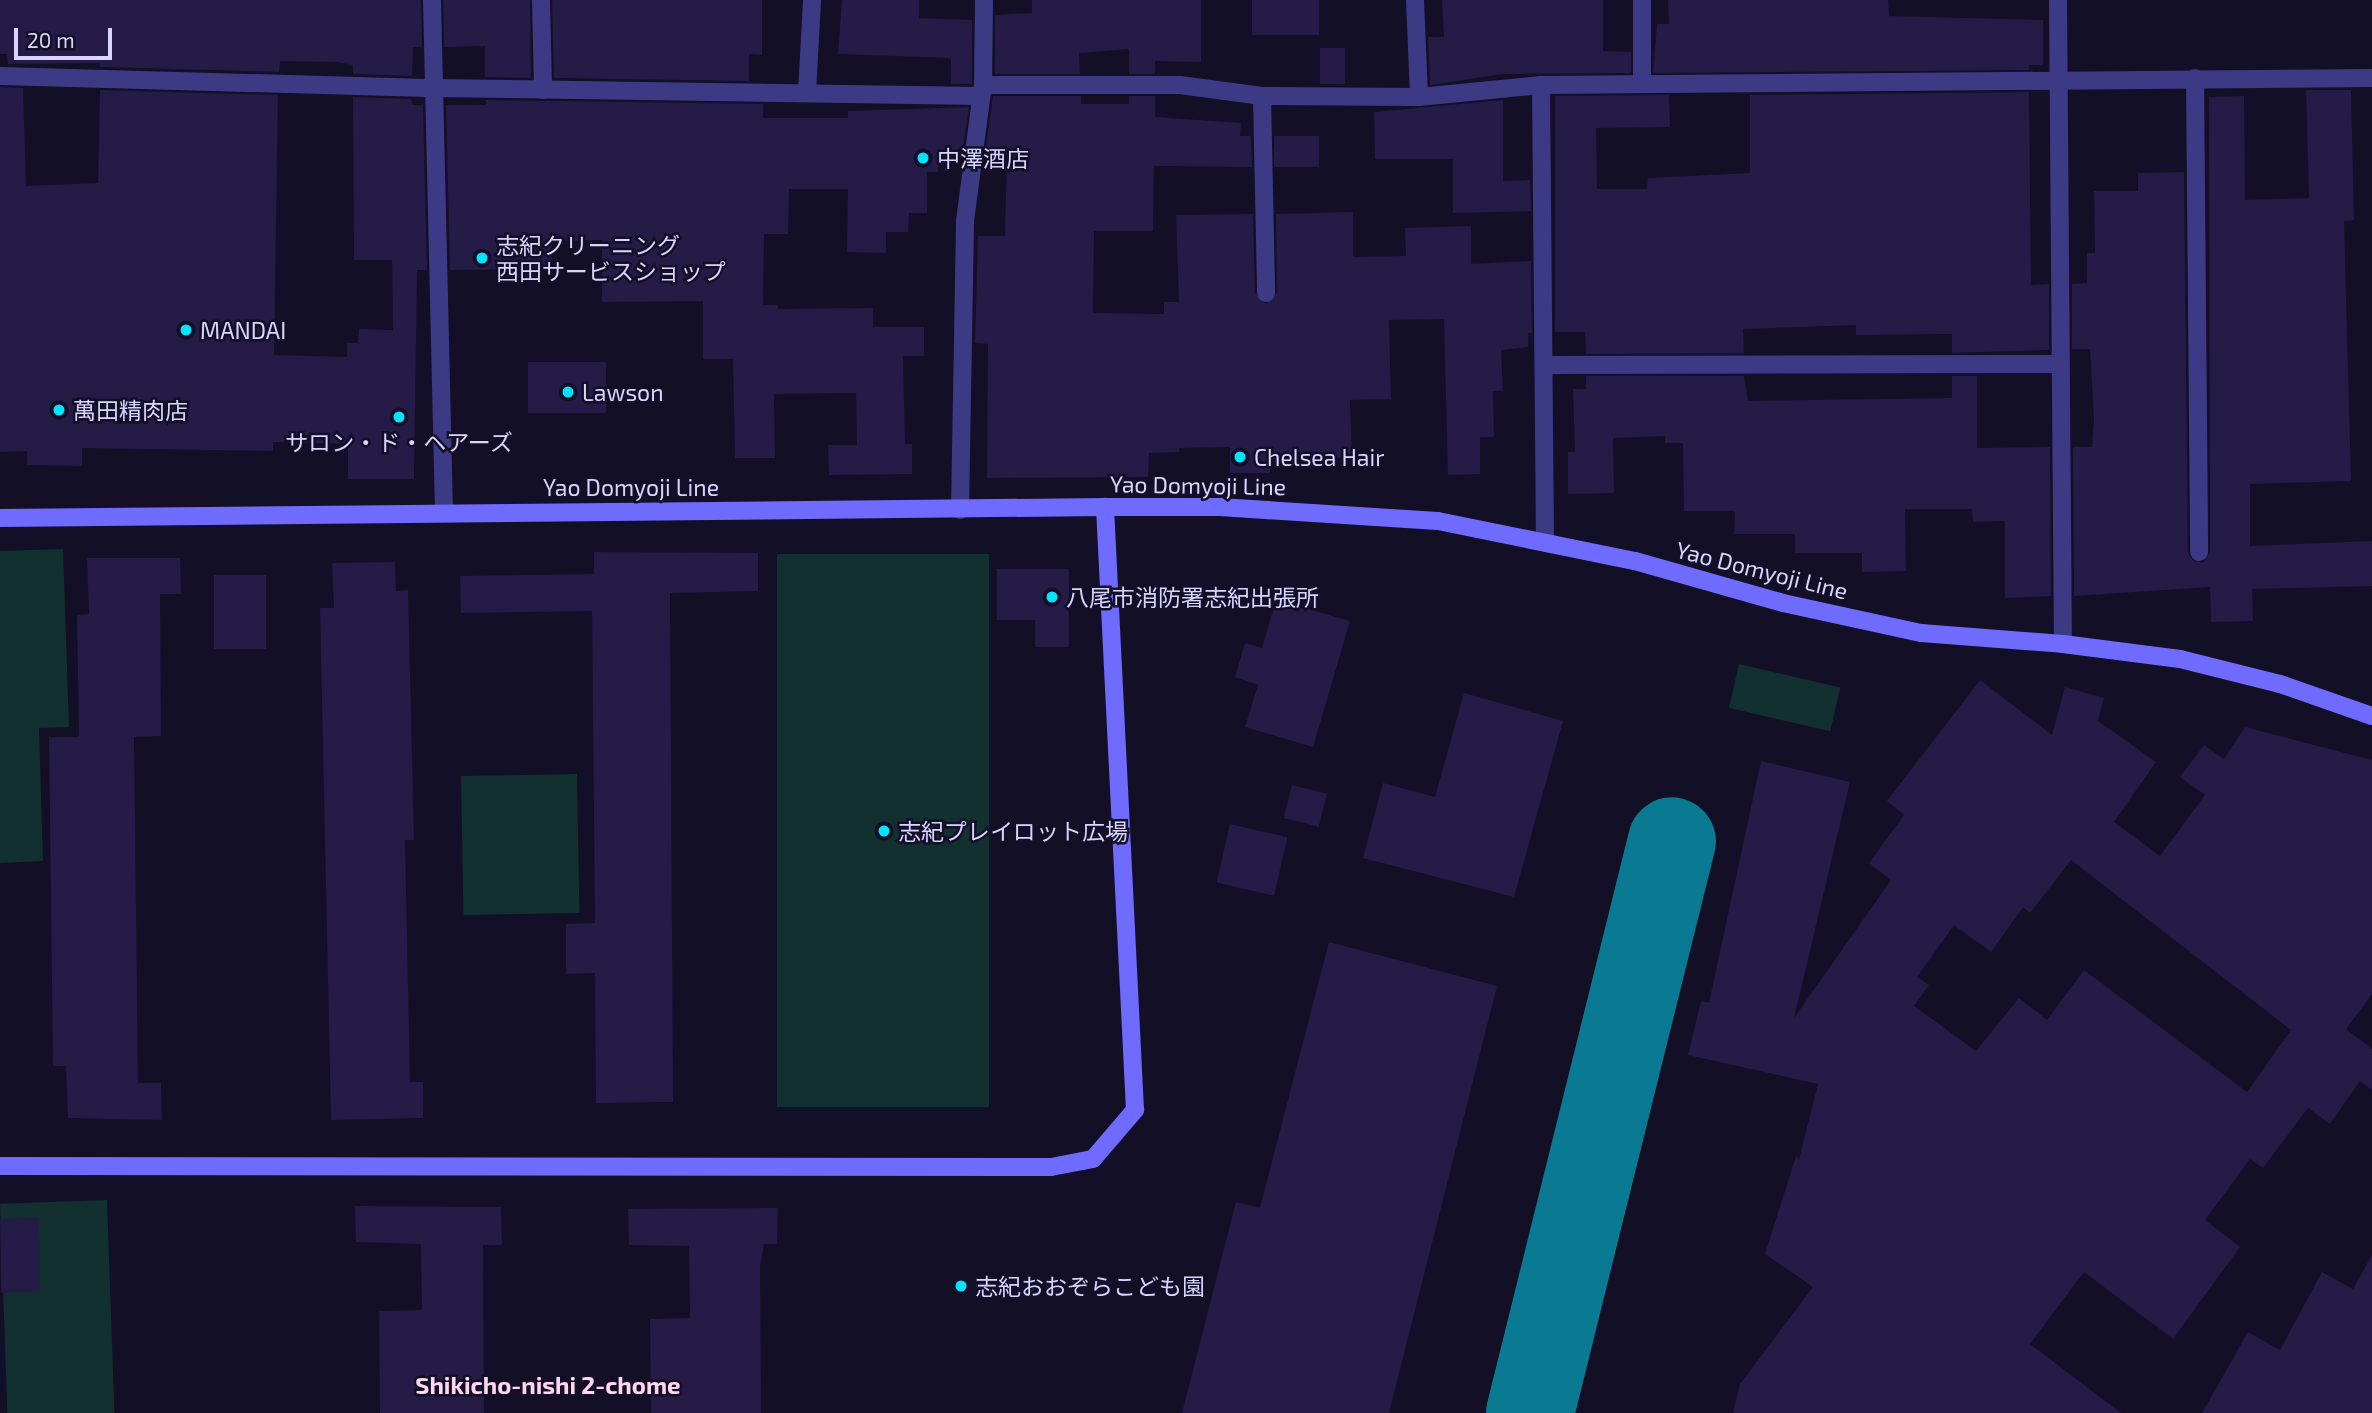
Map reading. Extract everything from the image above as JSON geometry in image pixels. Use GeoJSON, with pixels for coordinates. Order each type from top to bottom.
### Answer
{"type":"FeatureCollection","features":[{"type":"Feature","properties":{"kind":"main road"},"geometry":{"type":"LineString","coordinates":[[0,1166],[1051,1167],[1093,1159],[1135,1110],[1105,507]]}},
{"type":"Feature","properties":{"kind":"main road","name":"Yao Domyoji Line"},"geometry":{"type":"LineString","coordinates":[[0,518],[1220,507],[1438,521],[1545,541],[1783,603],[1921,633],[2063,644],[2180,659],[2280,684],[2372,716]]}},
{"type":"Feature","properties":{"kind":"street"},"geometry":{"type":"LineString","coordinates":[[432,0],[444,512]]}},
{"type":"Feature","properties":{"kind":"street"},"geometry":{"type":"LineString","coordinates":[[541,0],[543,90]]}},
{"type":"Feature","properties":{"kind":"street"},"geometry":{"type":"LineString","coordinates":[[807,93],[812,0]]}},
{"type":"Feature","properties":{"kind":"street"},"geometry":{"type":"LineString","coordinates":[[960,510],[965,221],[982,90],[984,0]]}},
{"type":"Feature","properties":{"kind":"street"},"geometry":{"type":"LineString","coordinates":[[1415,0],[1419,97]]}},
{"type":"Feature","properties":{"kind":"street"},"geometry":{"type":"LineString","coordinates":[[1642,0],[1642,83]]}},
{"type":"Feature","properties":{"kind":"street"},"geometry":{"type":"LineString","coordinates":[[2058,0],[2063,644]]}},
{"type":"Feature","properties":{"kind":"street"},"geometry":{"type":"LineString","coordinates":[[0,76],[435,89],[807,93],[1180,85],[1262,96],[1419,97],[1541,85],[2372,78]]}},
{"type":"Feature","properties":{"kind":"street"},"geometry":{"type":"LineString","coordinates":[[2195,78],[2199,552]]}},
{"type":"Feature","properties":{"kind":"street"},"geometry":{"type":"LineString","coordinates":[[1541,85],[1545,541]]}},
{"type":"Feature","properties":{"kind":"street"},"geometry":{"type":"LineString","coordinates":[[1262,96],[1266,293]]}},
{"type":"Feature","properties":{"kind":"street"},"geometry":{"type":"LineString","coordinates":[[1545,365],[2060,364]]}},
{"type":"Feature","properties":{"kind":"green space"},"geometry":{"type":"Polygon","coordinates":[[[63,549],[69,727],[39,728],[43,861],[0,863],[0,551],[63,549]]]}},
{"type":"Feature","properties":{"kind":"green space","name":"志紀プレイロット広場"},"geometry":{"type":"Polygon","coordinates":[[[777,554],[989,554],[989,1107],[777,1107],[777,554]]]}},
{"type":"Feature","properties":{"kind":"green space"},"geometry":{"type":"Polygon","coordinates":[[[1739,664],[1840,687],[1830,731],[1729,708],[1739,664]]]}},
{"type":"Feature","properties":{"kind":"green space"},"geometry":{"type":"Polygon","coordinates":[[[577,774],[579,913],[463,915],[461,776],[577,774]]]}},
{"type":"Feature","properties":{"kind":"green space"},"geometry":{"type":"Polygon","coordinates":[[[107,1200],[114,1413],[7,1413],[0,1204],[107,1200]]]}},
{"type":"Feature","properties":{"kind":"building"},"geometry":{"type":"Polygon","coordinates":[[[0,0],[421,0],[422,47],[413,47],[412,76],[353,74],[353,65],[337,62],[280,61],[279,72],[100,67],[100,63],[8,64],[7,54],[0,54],[0,0]]]}},
{"type":"Feature","properties":{"kind":"building"},"geometry":{"type":"Polygon","coordinates":[[[443,0],[530,0],[531,78],[485,77],[485,46],[444,47],[443,0]]]}},
{"type":"Feature","properties":{"kind":"building"},"geometry":{"type":"Polygon","coordinates":[[[552,0],[762,0],[762,55],[749,54],[749,81],[554,78],[552,0]]]}},
{"type":"Feature","properties":{"kind":"building"},"geometry":{"type":"Polygon","coordinates":[[[842,0],[919,0],[919,18],[972,20],[972,84],[951,84],[951,58],[838,54],[842,0]]]}},
{"type":"Feature","properties":{"kind":"building"},"geometry":{"type":"Polygon","coordinates":[[[1032,0],[1201,0],[1201,62],[1155,61],[1155,74],[1129,74],[1129,49],[1079,53],[1080,74],[995,74],[995,15],[1032,13],[1032,0]]]}},
{"type":"Feature","properties":{"kind":"building"},"geometry":{"type":"Polygon","coordinates":[[[1252,0],[1319,0],[1319,35],[1252,35],[1252,0]]]}},
{"type":"Feature","properties":{"kind":"building"},"geometry":{"type":"Polygon","coordinates":[[[1442,0],[1603,0],[1603,51],[1631,52],[1631,73],[1503,74],[1430,85],[1428,37],[1444,37],[1442,0]]]}},
{"type":"Feature","properties":{"kind":"building"},"geometry":{"type":"Polygon","coordinates":[[[1668,0],[1888,0],[1889,16],[2043,20],[2043,65],[2029,65],[2029,70],[1653,73],[1657,24],[1669,24],[1668,0]]]}},
{"type":"Feature","properties":{"kind":"building"},"geometry":{"type":"Polygon","coordinates":[[[1320,48],[1345,48],[1345,84],[1320,84],[1320,48]]]}},
{"type":"Feature","properties":{"kind":"building"},"geometry":{"type":"Polygon","coordinates":[[[0,87],[23,88],[26,186],[98,183],[100,90],[278,95],[274,355],[347,357],[347,343],[358,343],[359,329],[393,330],[392,260],[354,260],[353,97],[411,99],[413,105],[423,105],[427,270],[417,270],[414,479],[348,479],[348,444],[273,442],[273,451],[82,448],[82,466],[27,465],[27,451],[0,452],[0,87]]]}},
{"type":"Feature","properties":{"kind":"building"},"geometry":{"type":"Polygon","coordinates":[[[2306,90],[2351,90],[2354,220],[2344,221],[2351,481],[2250,484],[2250,546],[2372,541],[2372,586],[2252,589],[2253,621],[2211,622],[2210,587],[2074,596],[2073,447],[2092,447],[2094,419],[2090,349],[2072,349],[2072,284],[2087,283],[2087,253],[2095,253],[2094,191],[2138,191],[2138,173],[2184,172],[2188,552],[2193,561],[2204,562],[2210,552],[2209,97],[2244,96],[2245,200],[2309,198],[2306,90]]]}},
{"type":"Feature","properties":{"kind":"building"},"geometry":{"type":"Polygon","coordinates":[[[2029,92],[2031,285],[2049,284],[2049,350],[1952,353],[1952,334],[1856,335],[1856,325],[1743,329],[1744,353],[1586,354],[1585,332],[1555,332],[1555,96],[1669,95],[1670,127],[1596,128],[1597,189],[1647,189],[1648,178],[1750,173],[1750,95],[2029,92]]]}},
{"type":"Feature","properties":{"kind":"building"},"geometry":{"type":"Polygon","coordinates":[[[993,96],[1081,96],[1081,104],[1129,104],[1129,96],[1155,96],[1155,117],[1241,123],[1240,136],[1251,136],[1252,167],[1154,166],[1153,231],[1094,231],[1093,313],[1164,314],[1164,302],[1179,302],[1176,215],[1253,214],[1255,293],[1266,304],[1277,293],[1276,214],[1353,212],[1353,257],[1406,256],[1405,228],[1471,226],[1471,264],[1531,261],[1532,333],[1528,333],[1528,347],[1501,350],[1503,391],[1493,391],[1494,437],[1480,437],[1480,474],[1448,475],[1444,319],[1389,320],[1391,399],[1350,400],[1352,458],[1270,459],[1270,473],[1230,473],[1230,447],[1179,448],[1179,452],[1149,453],[1148,477],[987,478],[988,344],[975,343],[978,236],[1005,236],[1007,154],[985,154],[993,96]]]}},
{"type":"Feature","properties":{"kind":"building"},"geometry":{"type":"Polygon","coordinates":[[[486,100],[763,104],[763,118],[848,118],[848,111],[969,107],[962,155],[938,155],[938,172],[927,172],[927,213],[909,213],[908,232],[886,232],[886,253],[847,252],[848,189],[789,189],[788,234],[764,234],[763,305],[778,305],[778,309],[873,308],[873,327],[924,327],[924,356],[903,356],[905,444],[912,444],[912,474],[829,475],[828,445],[857,445],[856,393],[774,394],[775,458],[735,458],[733,359],[703,359],[703,301],[602,302],[602,240],[551,241],[552,269],[450,270],[446,105],[486,105],[486,100]]]}},
{"type":"Feature","properties":{"kind":"building"},"geometry":{"type":"Polygon","coordinates":[[[1503,100],[1503,181],[1530,180],[1531,211],[1453,213],[1453,159],[1375,159],[1374,112],[1503,100]]]}},
{"type":"Feature","properties":{"kind":"building"},"geometry":{"type":"Polygon","coordinates":[[[1274,136],[1319,136],[1319,167],[1274,167],[1274,136]]]}},
{"type":"Feature","properties":{"kind":"building"},"geometry":{"type":"Polygon","coordinates":[[[528,362],[606,362],[606,413],[528,413],[528,362]]]}},
{"type":"Feature","properties":{"kind":"building"},"geometry":{"type":"Polygon","coordinates":[[[1586,376],[1744,376],[1748,401],[1952,398],[1952,376],[1977,376],[1977,448],[2050,447],[2051,596],[2005,598],[2005,521],[1973,522],[1972,509],[1905,509],[1906,571],[1862,572],[1862,553],[1795,553],[1795,534],[1734,534],[1735,511],[1684,511],[1683,443],[1665,443],[1665,436],[1613,438],[1614,493],[1568,494],[1568,452],[1575,452],[1573,389],[1586,389],[1586,376]]]}},
{"type":"Feature","properties":{"kind":"building"},"geometry":{"type":"Polygon","coordinates":[[[594,552],[758,553],[758,591],[670,593],[673,1102],[596,1103],[595,973],[566,974],[566,924],[595,923],[592,611],[461,613],[460,576],[594,574],[594,552]]]}},
{"type":"Feature","properties":{"kind":"building"},"geometry":{"type":"Polygon","coordinates":[[[87,558],[180,558],[181,594],[160,594],[161,736],[134,737],[138,1083],[161,1083],[162,1120],[68,1118],[66,1066],[53,1066],[49,737],[79,737],[77,615],[89,614],[87,558]]]}},
{"type":"Feature","properties":{"kind":"building"},"geometry":{"type":"Polygon","coordinates":[[[395,562],[396,591],[408,590],[414,840],[405,840],[410,1082],[423,1082],[423,1118],[331,1120],[320,608],[334,608],[332,563],[395,562]]]}},
{"type":"Feature","properties":{"kind":"building"},"geometry":{"type":"Polygon","coordinates":[[[997,569],[1069,569],[1069,647],[1035,647],[1035,620],[997,620],[997,569]]]}},
{"type":"Feature","properties":{"kind":"building"},"geometry":{"type":"Polygon","coordinates":[[[214,575],[266,575],[266,649],[214,649],[214,575]]]}},
{"type":"Feature","properties":{"kind":"building"},"geometry":{"type":"Polygon","coordinates":[[[1276,600],[1350,621],[1313,747],[1245,727],[1258,685],[1235,677],[1245,643],[1262,648],[1276,600]]]}},
{"type":"Feature","properties":{"kind":"building"},"geometry":{"type":"Polygon","coordinates":[[[1980,680],[2052,735],[2065,687],[2104,698],[2098,721],[2156,762],[2114,822],[2160,856],[2205,795],[2180,777],[2204,745],[2224,759],[2245,727],[2372,760],[2372,994],[2346,1029],[2372,1049],[2372,1090],[2360,1081],[2330,1124],[2308,1108],[2263,1168],[2250,1159],[2205,1220],[2240,1247],[2173,1339],[2084,1272],[2030,1344],[2121,1413],[1733,1413],[1740,1384],[1813,1287],[1765,1254],[1796,1156],[1799,1159],[1818,1084],[1688,1055],[1701,1001],[1709,1003],[1761,761],[1850,782],[1794,1018],[1891,880],[1869,863],[1904,815],[1887,801],[1980,680]],[[2071,860],[2030,913],[2023,907],[1991,952],[1954,925],[1917,977],[1929,985],[1914,1006],[1976,1051],[2019,998],[2047,1020],[2084,970],[2247,1092],[2291,1030],[2071,860]]]}},
{"type":"Feature","properties":{"kind":"building"},"geometry":{"type":"Polygon","coordinates":[[[1464,693],[1563,721],[1514,897],[1363,858],[1383,783],[1435,797],[1464,693]]]}},
{"type":"Feature","properties":{"kind":"building"},"geometry":{"type":"Polygon","coordinates":[[[1292,785],[1327,794],[1319,827],[1284,818],[1292,785]]]}},
{"type":"Feature","properties":{"kind":"building"},"geometry":{"type":"Polygon","coordinates":[[[1230,824],[1287,837],[1274,896],[1217,882],[1230,824]]]}},
{"type":"Feature","properties":{"kind":"building"},"geometry":{"type":"Polygon","coordinates":[[[1329,942],[1497,986],[1389,1413],[1182,1413],[1236,1202],[1260,1208],[1329,942]]]}},
{"type":"Feature","properties":{"kind":"building"},"geometry":{"type":"Polygon","coordinates":[[[355,1206],[501,1207],[502,1245],[483,1245],[484,1413],[380,1413],[379,1311],[422,1310],[421,1244],[356,1242],[355,1206]]]}},
{"type":"Feature","properties":{"kind":"building"},"geometry":{"type":"Polygon","coordinates":[[[778,1208],[777,1244],[764,1244],[760,1267],[761,1413],[651,1413],[650,1319],[690,1318],[689,1246],[629,1245],[628,1209],[778,1208]]]}},
{"type":"Feature","properties":{"kind":"building"},"geometry":{"type":"Polygon","coordinates":[[[39,1218],[40,1292],[1,1293],[0,1219],[39,1218]]]}},
{"type":"Feature","properties":{"kind":"building"},"geometry":{"type":"Polygon","coordinates":[[[2372,1255],[2372,1413],[2202,1413],[2248,1332],[2280,1350],[2322,1272],[2353,1289],[2372,1255]]]}},
{"type":"Feature","properties":{"kind":"taxiway"},"geometry":{"type":"LineString","coordinates":[[1530,1413],[1672,841]]}},
{"type":"Feature","properties":{"kind":"place","name":"中澤酒店"},"geometry":{"type":"Point","coordinates":[923,158]}},
{"type":"Feature","properties":{"kind":"place","name":"志紀クリーニング 西田サービスショップ"},"geometry":{"type":"Point","coordinates":[482,258]}},
{"type":"Feature","properties":{"kind":"place","name":"MANDAI"},"geometry":{"type":"Point","coordinates":[186,330]}},
{"type":"Feature","properties":{"kind":"place","name":"Lawson"},"geometry":{"type":"Point","coordinates":[568,392]}},
{"type":"Feature","properties":{"kind":"place","name":"萬田精肉店"},"geometry":{"type":"Point","coordinates":[59,410]}},
{"type":"Feature","properties":{"kind":"place","name":"サロン・ド・ヘアーズ"},"geometry":{"type":"Point","coordinates":[399,417]}},
{"type":"Feature","properties":{"kind":"place","name":"Chelsea Hair"},"geometry":{"type":"Point","coordinates":[1240,457]}},
{"type":"Feature","properties":{"kind":"place","name":"八尾市消防署志紀出張所"},"geometry":{"type":"Point","coordinates":[1052,597]}},
{"type":"Feature","properties":{"kind":"place","name":"志紀プレイロット広場"},"geometry":{"type":"Point","coordinates":[884,831]}},
{"type":"Feature","properties":{"kind":"place","name":"志紀おおぞらこども園"},"geometry":{"type":"Point","coordinates":[961,1286]}},
{"type":"Feature","properties":{"kind":"district","name":"Shikicho-nishi 2-chome"},"geometry":{"type":"Point","coordinates":[548,1385]}}]}
